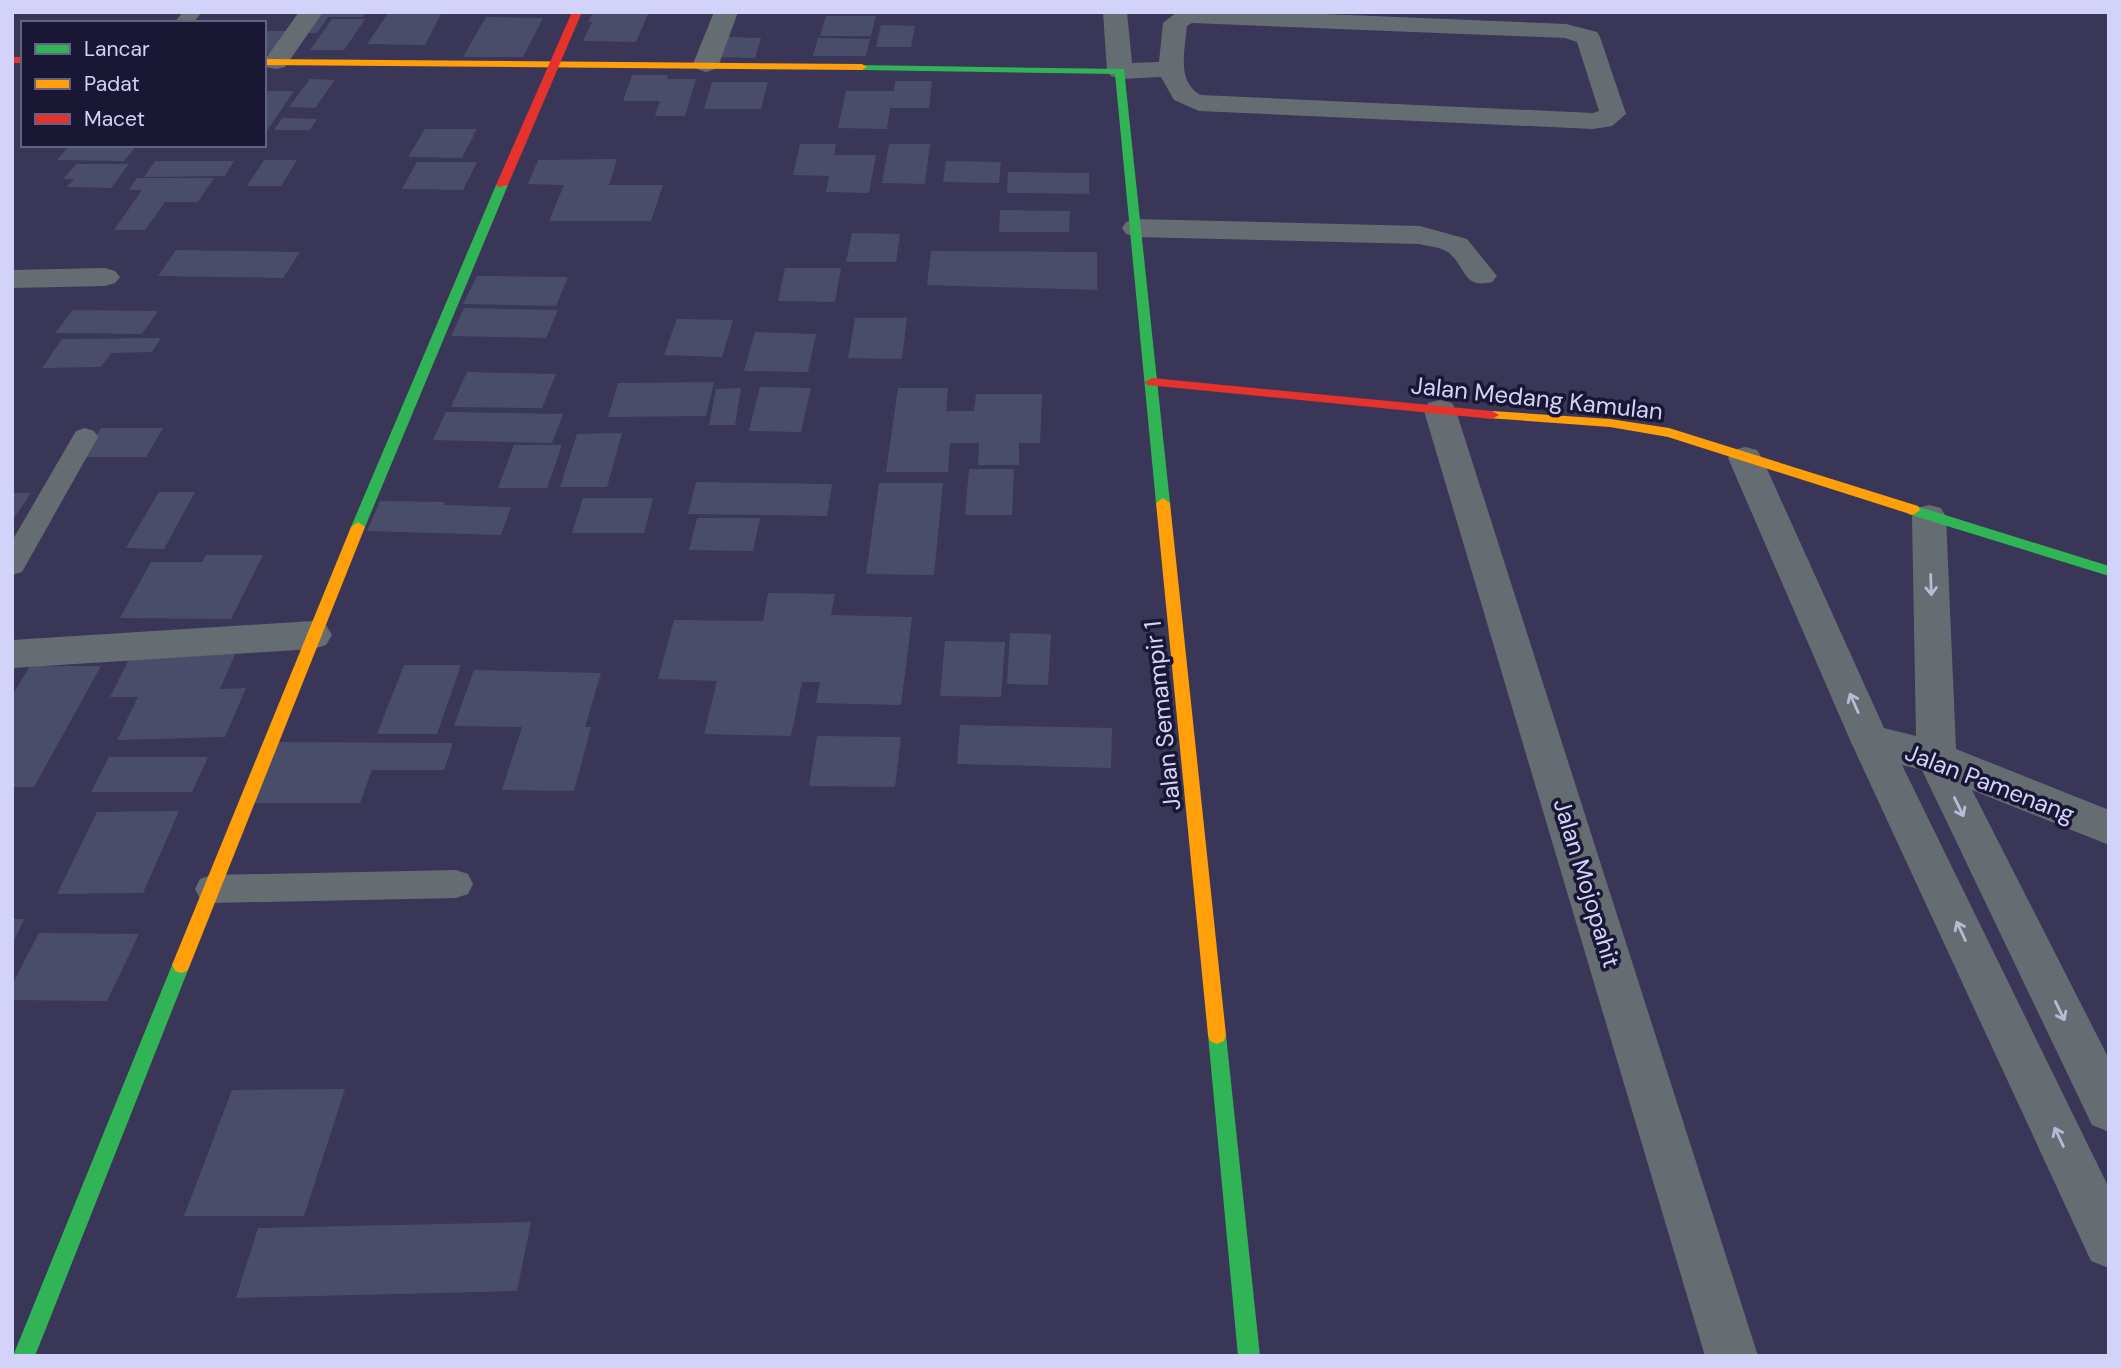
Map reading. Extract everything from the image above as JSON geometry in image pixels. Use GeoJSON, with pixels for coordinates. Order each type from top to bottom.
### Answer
{"type":"FeatureCollection","features":[{"type":"Feature","properties":{"kind":"street"},"geometry":{"type":"LineString","coordinates":[[270,62],[311,12]]}},
{"type":"Feature","properties":{"kind":"street"},"geometry":{"type":"LineString","coordinates":[[24,1356],[313,635],[552,65],[577,12]]}},
{"type":"Feature","properties":{"kind":"street"},"geometry":{"type":"LineString","coordinates":[[705,64],[726,12]]}},
{"type":"Feature","properties":{"kind":"street"},"geometry":{"type":"LineString","coordinates":[[1115,12],[1120,71]]}},
{"type":"Feature","properties":{"kind":"street"},"geometry":{"type":"LineString","coordinates":[[1188,16],[1566,31],[1588,37],[1613,114],[1603,120],[1593,121],[1199,103],[1186,100],[1179,93],[1171,69],[1175,23],[1188,16]]}},
{"type":"Feature","properties":{"kind":"street"},"geometry":{"type":"LineString","coordinates":[[270,62],[705,64],[1120,71],[1171,69]]}},
{"type":"Feature","properties":{"kind":"street","name":"Jalan Semampir 1"},"geometry":{"type":"LineString","coordinates":[[1120,71],[1250,1356]]}},
{"type":"Feature","properties":{"kind":"street"},"geometry":{"type":"LineString","coordinates":[[1136,228],[1420,235],[1457,244],[1482,276]]}},
{"type":"Feature","properties":{"kind":"street"},"geometry":{"type":"LineString","coordinates":[[12,279],[105,277]]}},
{"type":"Feature","properties":{"kind":"street","name":"Jalan Medang Kamulan"},"geometry":{"type":"LineString","coordinates":[[1152,382],[1440,411],[1610,423],[1668,433],[1929,517],[2109,571]]}},
{"type":"Feature","properties":{"kind":"street","name":"Jalan Mojopahit"},"geometry":{"type":"LineString","coordinates":[[1440,411],[1732,1356]]}},
{"type":"Feature","properties":{"kind":"street"},"geometry":{"type":"LineString","coordinates":[[1745,458],[1870,740],[2095,1185],[2109,1242]]}},
{"type":"Feature","properties":{"kind":"street"},"geometry":{"type":"LineString","coordinates":[[1929,517],[1936,758],[2109,1109]]}},
{"type":"Feature","properties":{"kind":"street"},"geometry":{"type":"LineString","coordinates":[[12,654],[313,635]]}},
{"type":"Feature","properties":{"kind":"street","name":"Jalan Pamenang"},"geometry":{"type":"LineString","coordinates":[[1870,740],[1936,758],[2109,828]]}},
{"type":"Feature","properties":{"kind":"lane"},"geometry":{"type":"LineString","coordinates":[[12,565],[85,438]]}},
{"type":"Feature","properties":{"kind":"lane"},"geometry":{"type":"LineString","coordinates":[[212,889],[456,884]]}},
{"type":"Feature","properties":{"kind":"building"},"geometry":{"type":"Polygon","coordinates":[[[315,12],[366,12],[363,17],[328,17],[317,33],[300,33],[315,12]]]}},
{"type":"Feature","properties":{"kind":"building"},"geometry":{"type":"Polygon","coordinates":[[[389,12],[442,12],[425,45],[367,44],[389,12]]]}},
{"type":"Feature","properties":{"kind":"building"},"geometry":{"type":"Polygon","coordinates":[[[593,12],[649,12],[636,42],[583,41],[592,22],[588,22],[593,12]]]}},
{"type":"Feature","properties":{"kind":"building"},"geometry":{"type":"Polygon","coordinates":[[[826,16],[876,16],[871,36],[820,36],[826,16]]]}},
{"type":"Feature","properties":{"kind":"building"},"geometry":{"type":"Polygon","coordinates":[[[486,17],[543,18],[523,57],[463,57],[486,17]]]}},
{"type":"Feature","properties":{"kind":"building"},"geometry":{"type":"Polygon","coordinates":[[[332,19],[365,19],[344,50],[310,50],[332,19]]]}},
{"type":"Feature","properties":{"kind":"building"},"geometry":{"type":"Polygon","coordinates":[[[881,25],[915,26],[911,47],[876,47],[881,25]]]}},
{"type":"Feature","properties":{"kind":"building"},"geometry":{"type":"Polygon","coordinates":[[[266,31],[294,31],[278,54],[266,54],[266,31]]]}},
{"type":"Feature","properties":{"kind":"building"},"geometry":{"type":"Polygon","coordinates":[[[728,37],[761,38],[755,58],[721,57],[728,37]]]}},
{"type":"Feature","properties":{"kind":"building"},"geometry":{"type":"Polygon","coordinates":[[[818,38],[870,39],[866,56],[813,56],[818,38]]]}},
{"type":"Feature","properties":{"kind":"building"},"geometry":{"type":"Polygon","coordinates":[[[632,75],[668,75],[667,79],[696,79],[685,116],[655,116],[660,101],[623,101],[632,75]]]}},
{"type":"Feature","properties":{"kind":"building"},"geometry":{"type":"Polygon","coordinates":[[[310,79],[335,80],[315,108],[289,107],[310,79]]]}},
{"type":"Feature","properties":{"kind":"building"},"geometry":{"type":"Polygon","coordinates":[[[895,81],[932,81],[929,108],[890,108],[887,129],[838,128],[846,91],[894,91],[895,81]]]}},
{"type":"Feature","properties":{"kind":"building"},"geometry":{"type":"Polygon","coordinates":[[[712,82],[768,82],[761,109],[704,109],[712,82]]]}},
{"type":"Feature","properties":{"kind":"building"},"geometry":{"type":"Polygon","coordinates":[[[266,91],[294,91],[266,132],[266,91]]]}},
{"type":"Feature","properties":{"kind":"building"},"geometry":{"type":"Polygon","coordinates":[[[282,118],[317,119],[310,130],[274,130],[282,118]]]}},
{"type":"Feature","properties":{"kind":"building"},"geometry":{"type":"Polygon","coordinates":[[[425,129],[477,129],[462,158],[408,157],[425,129]]]}},
{"type":"Feature","properties":{"kind":"building"},"geometry":{"type":"Polygon","coordinates":[[[800,144],[836,144],[834,155],[876,155],[869,193],[826,192],[829,176],[793,175],[800,144]]]}},
{"type":"Feature","properties":{"kind":"building"},"geometry":{"type":"Polygon","coordinates":[[[889,144],[930,144],[925,184],[882,183],[889,144]]]}},
{"type":"Feature","properties":{"kind":"building"},"geometry":{"type":"Polygon","coordinates":[[[68,147],[135,147],[124,161],[57,160],[68,147]]]}},
{"type":"Feature","properties":{"kind":"building"},"geometry":{"type":"Polygon","coordinates":[[[617,159],[609,185],[663,185],[651,221],[549,221],[564,185],[528,184],[538,160],[617,159]]]}},
{"type":"Feature","properties":{"kind":"building"},"geometry":{"type":"Polygon","coordinates":[[[264,160],[297,160],[281,186],[247,186],[264,160]]]}},
{"type":"Feature","properties":{"kind":"building"},"geometry":{"type":"Polygon","coordinates":[[[155,161],[234,161],[225,176],[144,177],[155,161]]]}},
{"type":"Feature","properties":{"kind":"building"},"geometry":{"type":"Polygon","coordinates":[[[946,161],[1001,162],[999,183],[943,182],[946,161]]]}},
{"type":"Feature","properties":{"kind":"building"},"geometry":{"type":"Polygon","coordinates":[[[417,162],[477,162],[463,190],[402,189],[417,162]]]}},
{"type":"Feature","properties":{"kind":"building"},"geometry":{"type":"Polygon","coordinates":[[[76,164],[129,164],[111,188],[67,187],[74,179],[63,179],[76,164]]]}},
{"type":"Feature","properties":{"kind":"building"},"geometry":{"type":"Polygon","coordinates":[[[1008,172],[1089,173],[1089,194],[1007,193],[1008,172]]]}},
{"type":"Feature","properties":{"kind":"building"},"geometry":{"type":"Polygon","coordinates":[[[137,178],[214,178],[198,202],[165,202],[145,230],[114,230],[142,190],[129,190],[137,178]]]}},
{"type":"Feature","properties":{"kind":"building"},"geometry":{"type":"Polygon","coordinates":[[[1000,210],[1070,211],[1069,232],[999,232],[1000,210]]]}},
{"type":"Feature","properties":{"kind":"building"},"geometry":{"type":"Polygon","coordinates":[[[852,233],[900,234],[896,262],[846,262],[852,233]]]}},
{"type":"Feature","properties":{"kind":"building"},"geometry":{"type":"Polygon","coordinates":[[[176,250],[300,252],[283,278],[158,276],[176,250]]]}},
{"type":"Feature","properties":{"kind":"building"},"geometry":{"type":"Polygon","coordinates":[[[931,251],[1097,252],[1097,290],[927,285],[931,251]]]}},
{"type":"Feature","properties":{"kind":"building"},"geometry":{"type":"Polygon","coordinates":[[[785,268],[841,268],[835,302],[778,301],[785,268]]]}},
{"type":"Feature","properties":{"kind":"building"},"geometry":{"type":"Polygon","coordinates":[[[477,276],[568,277],[556,306],[463,304],[477,276]]]}},
{"type":"Feature","properties":{"kind":"building"},"geometry":{"type":"Polygon","coordinates":[[[464,308],[558,310],[546,338],[451,336],[464,308]]]}},
{"type":"Feature","properties":{"kind":"building"},"geometry":{"type":"Polygon","coordinates":[[[73,310],[158,311],[142,334],[55,333],[73,310]]]}},
{"type":"Feature","properties":{"kind":"building"},"geometry":{"type":"Polygon","coordinates":[[[855,318],[907,318],[902,359],[848,358],[855,318]]]}},
{"type":"Feature","properties":{"kind":"building"},"geometry":{"type":"Polygon","coordinates":[[[677,319],[733,320],[722,357],[664,355],[677,319]]]}},
{"type":"Feature","properties":{"kind":"building"},"geometry":{"type":"Polygon","coordinates":[[[755,332],[816,334],[808,372],[744,371],[755,332]]]}},
{"type":"Feature","properties":{"kind":"building"},"geometry":{"type":"Polygon","coordinates":[[[161,338],[152,352],[111,353],[101,367],[42,368],[62,339],[161,338]]]}},
{"type":"Feature","properties":{"kind":"building"},"geometry":{"type":"Polygon","coordinates":[[[467,372],[556,374],[542,408],[451,407],[467,372]]]}},
{"type":"Feature","properties":{"kind":"building"},"geometry":{"type":"Polygon","coordinates":[[[714,382],[706,416],[608,417],[618,383],[714,382]]]}},
{"type":"Feature","properties":{"kind":"building"},"geometry":{"type":"Polygon","coordinates":[[[760,387],[811,388],[801,432],[749,431],[760,387]]]}},
{"type":"Feature","properties":{"kind":"building"},"geometry":{"type":"Polygon","coordinates":[[[741,388],[735,425],[709,425],[716,389],[741,388]]]}},
{"type":"Feature","properties":{"kind":"building"},"geometry":{"type":"Polygon","coordinates":[[[898,388],[948,388],[946,411],[974,411],[976,394],[1042,394],[1040,443],[1019,443],[1019,465],[978,465],[979,443],[950,443],[948,472],[886,472],[898,388]]]}},
{"type":"Feature","properties":{"kind":"building"},"geometry":{"type":"Polygon","coordinates":[[[446,412],[563,414],[552,443],[433,440],[446,412]]]}},
{"type":"Feature","properties":{"kind":"building"},"geometry":{"type":"Polygon","coordinates":[[[101,428],[163,428],[146,457],[83,457],[101,428]]]}},
{"type":"Feature","properties":{"kind":"building"},"geometry":{"type":"Polygon","coordinates":[[[622,433],[607,487],[560,487],[577,434],[622,433]]]}},
{"type":"Feature","properties":{"kind":"building"},"geometry":{"type":"Polygon","coordinates":[[[514,445],[562,445],[547,488],[498,488],[514,445]]]}},
{"type":"Feature","properties":{"kind":"building"},"geometry":{"type":"Polygon","coordinates":[[[969,469],[1014,469],[1012,515],[965,515],[969,469]]]}},
{"type":"Feature","properties":{"kind":"building"},"geometry":{"type":"Polygon","coordinates":[[[696,482],[832,484],[827,516],[688,514],[696,482]]]}},
{"type":"Feature","properties":{"kind":"building"},"geometry":{"type":"Polygon","coordinates":[[[879,483],[943,483],[934,575],[866,574],[879,483]]]}},
{"type":"Feature","properties":{"kind":"building"},"geometry":{"type":"Polygon","coordinates":[[[159,492],[195,492],[164,549],[126,548],[159,492]]]}},
{"type":"Feature","properties":{"kind":"building"},"geometry":{"type":"Polygon","coordinates":[[[12,493],[31,493],[12,521],[12,493]]]}},
{"type":"Feature","properties":{"kind":"building"},"geometry":{"type":"Polygon","coordinates":[[[583,498],[653,498],[644,533],[572,533],[583,498]]]}},
{"type":"Feature","properties":{"kind":"building"},"geometry":{"type":"Polygon","coordinates":[[[380,501],[511,507],[501,535],[367,531],[380,501]]]}},
{"type":"Feature","properties":{"kind":"building"},"geometry":{"type":"Polygon","coordinates":[[[697,518],[760,518],[753,551],[689,550],[697,518]]]}},
{"type":"Feature","properties":{"kind":"building"},"geometry":{"type":"Polygon","coordinates":[[[206,555],[263,555],[231,619],[120,618],[151,562],[202,562],[206,555]]]}},
{"type":"Feature","properties":{"kind":"building"},"geometry":{"type":"Polygon","coordinates":[[[768,593],[835,594],[831,615],[912,617],[901,705],[816,703],[820,682],[802,682],[791,736],[704,734],[717,681],[658,679],[674,620],[763,621],[768,593]]]}},
{"type":"Feature","properties":{"kind":"building"},"geometry":{"type":"Polygon","coordinates":[[[1010,633],[1051,634],[1048,685],[1007,684],[1010,633]]]}},
{"type":"Feature","properties":{"kind":"building"},"geometry":{"type":"Polygon","coordinates":[[[945,641],[1005,642],[1001,697],[940,696],[945,641]]]}},
{"type":"Feature","properties":{"kind":"building"},"geometry":{"type":"Polygon","coordinates":[[[236,652],[220,689],[246,688],[225,737],[117,740],[138,697],[110,697],[131,655],[236,652]]]}},
{"type":"Feature","properties":{"kind":"building"},"geometry":{"type":"Polygon","coordinates":[[[404,665],[461,665],[437,734],[377,734],[404,665]]]}},
{"type":"Feature","properties":{"kind":"building"},"geometry":{"type":"Polygon","coordinates":[[[30,666],[101,666],[34,787],[12,787],[12,696],[30,666]]]}},
{"type":"Feature","properties":{"kind":"building"},"geometry":{"type":"Polygon","coordinates":[[[474,670],[601,673],[585,727],[591,727],[574,791],[502,790],[522,727],[454,726],[474,670]]]}},
{"type":"Feature","properties":{"kind":"building"},"geometry":{"type":"Polygon","coordinates":[[[960,725],[1112,728],[1111,768],[957,764],[960,725]]]}},
{"type":"Feature","properties":{"kind":"building"},"geometry":{"type":"Polygon","coordinates":[[[817,736],[901,737],[895,787],[809,786],[817,736]]]}},
{"type":"Feature","properties":{"kind":"building"},"geometry":{"type":"Polygon","coordinates":[[[279,742],[453,743],[444,770],[372,770],[360,803],[253,803],[279,742]]]}},
{"type":"Feature","properties":{"kind":"building"},"geometry":{"type":"Polygon","coordinates":[[[109,757],[208,757],[192,792],[91,792],[109,757]]]}},
{"type":"Feature","properties":{"kind":"building"},"geometry":{"type":"Polygon","coordinates":[[[179,811],[143,893],[57,894],[97,812],[179,811]]]}},
{"type":"Feature","properties":{"kind":"building"},"geometry":{"type":"Polygon","coordinates":[[[12,919],[24,919],[12,945],[12,919]]]}},
{"type":"Feature","properties":{"kind":"building"},"geometry":{"type":"Polygon","coordinates":[[[39,933],[139,934],[107,1001],[12,1000],[12,985],[39,933]]]}},
{"type":"Feature","properties":{"kind":"building"},"geometry":{"type":"Polygon","coordinates":[[[345,1089],[304,1216],[184,1216],[232,1090],[345,1089]]]}},
{"type":"Feature","properties":{"kind":"building"},"geometry":{"type":"Polygon","coordinates":[[[531,1222],[517,1291],[236,1298],[258,1228],[531,1222]]]}},
{"type":"Feature","properties":{"kind":"traffic: fast"},"geometry":{"type":"LineString","coordinates":[[862,67],[1120,71],[1163,503]]}},
{"type":"Feature","properties":{"kind":"traffic: fast"},"geometry":{"type":"LineString","coordinates":[[358,527],[502,185]]}},
{"type":"Feature","properties":{"kind":"traffic: fast"},"geometry":{"type":"LineString","coordinates":[[1913,510],[2109,571]]}},
{"type":"Feature","properties":{"kind":"traffic: fast"},"geometry":{"type":"LineString","coordinates":[[24,1356],[181,965]]}},
{"type":"Feature","properties":{"kind":"traffic: fast"},"geometry":{"type":"LineString","coordinates":[[1217,1035],[1249,1356]]}},
{"type":"Feature","properties":{"kind":"traffic: slow"},"geometry":{"type":"LineString","coordinates":[[266,62],[862,67]]}},
{"type":"Feature","properties":{"kind":"traffic: slow"},"geometry":{"type":"LineString","coordinates":[[1492,415],[1610,423],[1669,433],[1913,510]]}},
{"type":"Feature","properties":{"kind":"traffic: slow"},"geometry":{"type":"LineString","coordinates":[[1163,503],[1217,1035]]}},
{"type":"Feature","properties":{"kind":"traffic: slow"},"geometry":{"type":"LineString","coordinates":[[181,965],[358,527]]}},
{"type":"Feature","properties":{"kind":"traffic: jam"},"geometry":{"type":"LineString","coordinates":[[502,185],[577,12]]}},
{"type":"Feature","properties":{"kind":"traffic: jam"},"geometry":{"type":"LineString","coordinates":[[12,60],[21,60]]}},
{"type":"Feature","properties":{"kind":"traffic: jam"},"geometry":{"type":"LineString","coordinates":[[1152,382],[1492,415]]}}]}
